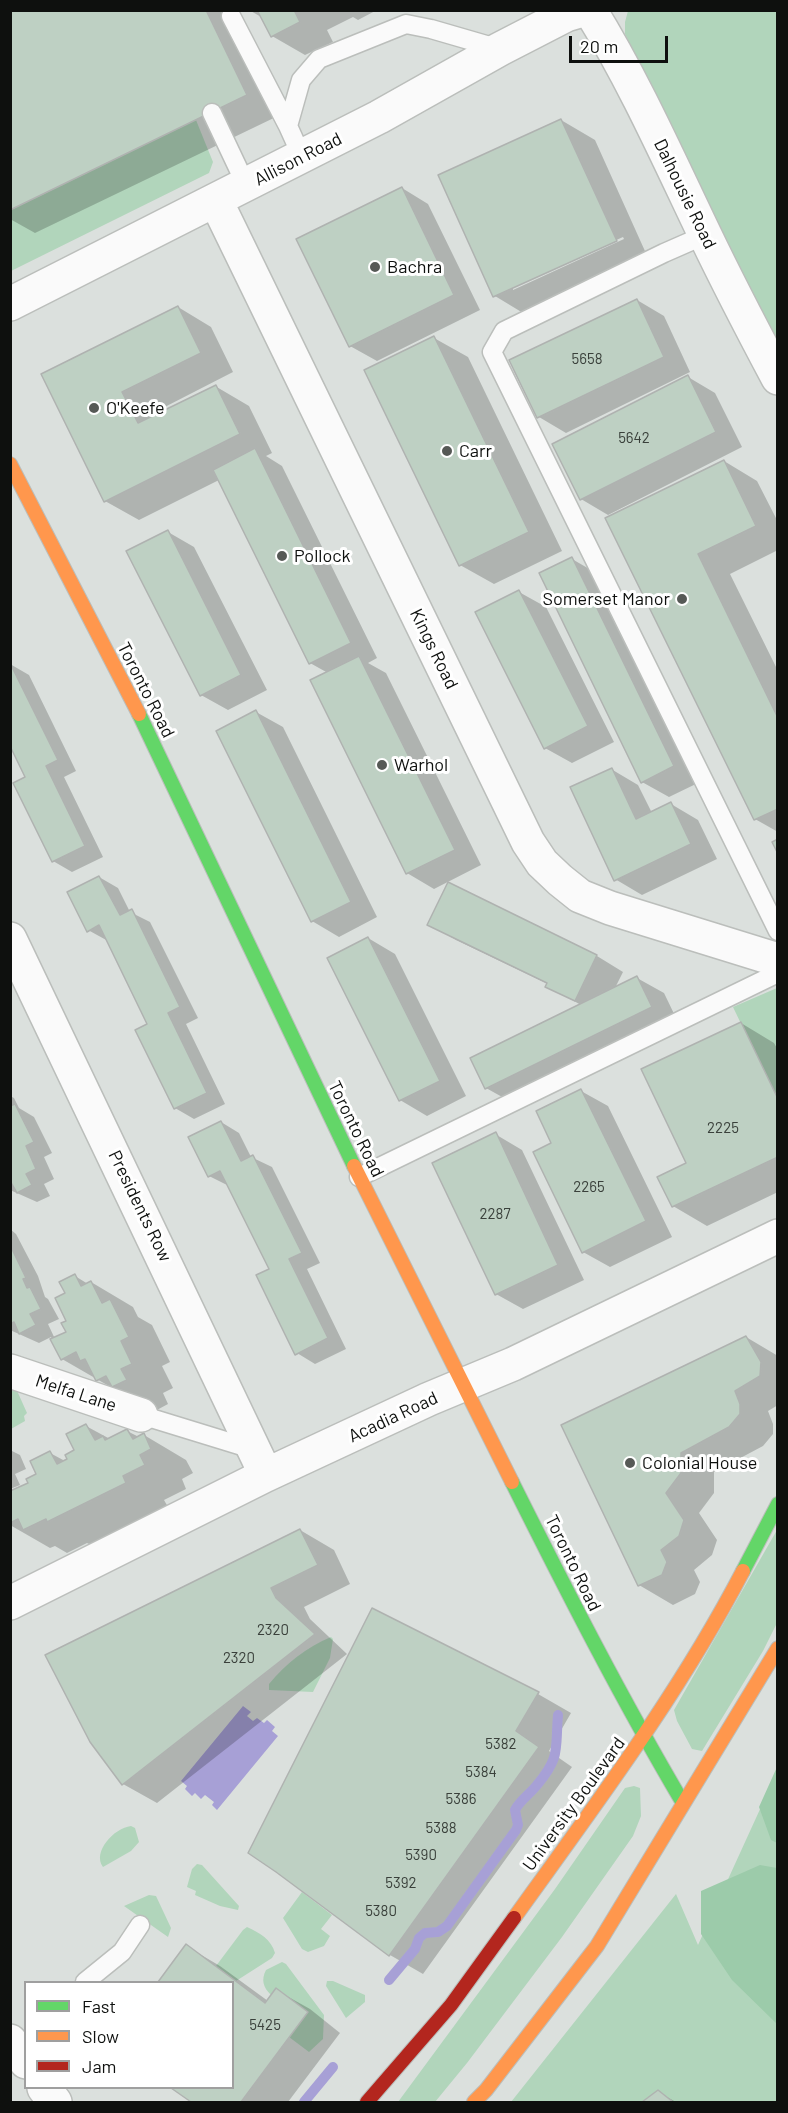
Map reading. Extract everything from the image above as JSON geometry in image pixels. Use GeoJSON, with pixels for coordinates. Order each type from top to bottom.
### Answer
{"type":"FeatureCollection","features":[{"type":"Feature","properties":{"kind":"street","name":"Allison Road"},"geometry":{"type":"LineString","coordinates":[[10,304],[379,117],[566,15],[583,10]]}},
{"type":"Feature","properties":{"kind":"street","name":"Dalhousie Road"},"geometry":{"type":"LineString","coordinates":[[590,10],[608,40],[687,193],[705,235],[777,378]]}},
{"type":"Feature","properties":{"kind":"street","name":"Kings Road"},"geometry":{"type":"LineString","coordinates":[[216,201],[528,842],[542,863],[580,896],[610,908],[777,960]]}},
{"type":"Feature","properties":{"kind":"street","name":"Toronto Road"},"geometry":{"type":"LineString","coordinates":[[13,475],[148,732],[359,1177],[578,1614],[644,1737],[683,1803]]}},
{"type":"Feature","properties":{"kind":"street","name":"Presidents Row"},"geometry":{"type":"LineString","coordinates":[[10,939],[261,1462]]}},
{"type":"Feature","properties":{"kind":"street","name":"Acadia Road"},"geometry":{"type":"LineString","coordinates":[[10,1603],[261,1462],[429,1399],[513,1364],[777,1236]]}},
{"type":"Feature","properties":{"kind":"street","name":"Melfa Lane"},"geometry":{"type":"LineString","coordinates":[[10,1371],[141,1415]]}},
{"type":"Feature","properties":{"kind":"street","name":"University Boulevard"},"geometry":{"type":"LineString","coordinates":[[367,2103],[451,2005],[644,1737],[723,1610],[777,1504]]}},
{"type":"Feature","properties":{"kind":"street"},"geometry":{"type":"LineString","coordinates":[[474,2103],[597,1946],[723,1741],[777,1648]]}},
{"type":"Feature","properties":{"kind":"street"},"geometry":{"type":"LineString","coordinates":[[11,2041],[24,2059]]}},
{"type":"Feature","properties":{"kind":"street"},"geometry":{"type":"LineString","coordinates":[[45,2089],[55,2103]]}},
{"type":"Feature","properties":{"kind":"lane"},"geometry":{"type":"LineString","coordinates":[[231,16],[302,157]]}},
{"type":"Feature","properties":{"kind":"lane"},"geometry":{"type":"LineString","coordinates":[[288,126],[301,80],[319,59],[406,24],[500,49]]}},
{"type":"Feature","properties":{"kind":"lane"},"geometry":{"type":"LineString","coordinates":[[212,113],[246,185]]}},
{"type":"Feature","properties":{"kind":"lane"},"geometry":{"type":"LineString","coordinates":[[705,235],[504,331],[492,352],[777,931]]}},
{"type":"Feature","properties":{"kind":"lane"},"geometry":{"type":"LineString","coordinates":[[359,1177],[777,973]]}},
{"type":"Feature","properties":{"kind":"lane"},"geometry":{"type":"LineString","coordinates":[[141,1415],[261,1462]]}},
{"type":"Feature","properties":{"kind":"lane"},"geometry":{"type":"LineString","coordinates":[[87,1981],[122,1952],[140,1925]]}},
{"type":"Feature","properties":{"kind":"lane"},"geometry":{"type":"LineString","coordinates":[[11,2041],[24,2032]]}},
{"type":"Feature","properties":{"kind":"green space"},"geometry":{"type":"Polygon","coordinates":[[[628,11],[777,11],[777,349],[625,34],[628,11]]]}},
{"type":"Feature","properties":{"kind":"green space"},"geometry":{"type":"Polygon","coordinates":[[[196,120],[213,162],[209,173],[11,271],[11,210],[196,120]]]}},
{"type":"Feature","properties":{"kind":"green space"},"geometry":{"type":"Polygon","coordinates":[[[777,988],[777,1099],[733,1007],[777,988]]]}},
{"type":"Feature","properties":{"kind":"green space"},"geometry":{"type":"Polygon","coordinates":[[[14,1384],[27,1413],[24,1416],[25,1421],[11,1429],[11,1385],[14,1384]]]}},
{"type":"Feature","properties":{"kind":"green space"},"geometry":{"type":"Polygon","coordinates":[[[777,1530],[777,1623],[763,1651],[702,1751],[692,1749],[677,1721],[674,1710],[777,1530]]]}},
{"type":"Feature","properties":{"kind":"green space"},"geometry":{"type":"Polygon","coordinates":[[[331,1637],[333,1639],[330,1658],[313,1692],[269,1690],[269,1684],[289,1663],[313,1646],[331,1637]]]}},
{"type":"Feature","properties":{"kind":"green space"},"geometry":{"type":"Polygon","coordinates":[[[777,1767],[777,1843],[771,1840],[759,1807],[777,1767]]]}},
{"type":"Feature","properties":{"kind":"green space"},"geometry":{"type":"Polygon","coordinates":[[[777,1772],[777,2102],[673,2102],[658,2091],[642,2102],[511,2102],[676,1894],[698,1945],[777,1772]]]}},
{"type":"Feature","properties":{"kind":"green space"},"geometry":{"type":"Polygon","coordinates":[[[634,1786],[640,1788],[641,1816],[633,1836],[562,1937],[435,2102],[398,2102],[555,1889],[625,1788],[634,1786]]]}},
{"type":"Feature","properties":{"kind":"green space"},"geometry":{"type":"Polygon","coordinates":[[[131,1826],[135,1828],[139,1842],[131,1851],[103,1867],[100,1855],[106,1842],[118,1831],[131,1826]]]}},
{"type":"Feature","properties":{"kind":"green space"},"geometry":{"type":"Polygon","coordinates":[[[197,1864],[202,1865],[239,1906],[238,1910],[220,1906],[195,1895],[196,1891],[187,1887],[192,1869],[197,1864]]]}},
{"type":"Feature","properties":{"kind":"green space"},"geometry":{"type":"Polygon","coordinates":[[[760,1865],[777,1868],[777,2024],[732,1980],[701,1934],[701,1891],[760,1865]]]}},
{"type":"Feature","properties":{"kind":"green space"},"geometry":{"type":"Polygon","coordinates":[[[302,1892],[332,1915],[321,1929],[330,1936],[324,1946],[308,1952],[302,1949],[283,1918],[302,1892]]]}},
{"type":"Feature","properties":{"kind":"green space"},"geometry":{"type":"Polygon","coordinates":[[[149,1895],[156,1896],[171,1928],[168,1937],[124,1906],[149,1895]]]}},
{"type":"Feature","properties":{"kind":"green space"},"geometry":{"type":"Polygon","coordinates":[[[247,1927],[264,1937],[271,1944],[275,1953],[272,1958],[236,1981],[216,1966],[247,1927]]]}},
{"type":"Feature","properties":{"kind":"green space"},"geometry":{"type":"Polygon","coordinates":[[[282,1962],[286,1964],[324,2015],[323,2039],[309,2052],[289,2037],[307,2012],[276,1988],[271,1995],[264,1983],[266,1970],[282,1962]]]}},
{"type":"Feature","properties":{"kind":"green space"},"geometry":{"type":"Polygon","coordinates":[[[327,1981],[333,1981],[365,1995],[365,2002],[346,2018],[326,1986],[327,1981]]]}},
{"type":"Feature","properties":{"kind":"shaded area"},"geometry":{"type":"Polygon","coordinates":[[[243,1706],[251,1712],[247,1716],[253,1721],[257,1718],[264,1723],[267,1720],[275,1727],[272,1731],[278,1736],[217,1810],[212,1805],[214,1802],[205,1795],[201,1799],[195,1793],[192,1796],[185,1789],[187,1786],[181,1781],[243,1706]]]}},
{"type":"Feature","properties":{"kind":"building"},"geometry":{"type":"Polygon","coordinates":[[[10,10],[206,10],[247,95],[10,210],[10,10]]]}},
{"type":"Feature","properties":{"kind":"building"},"geometry":{"type":"Polygon","coordinates":[[[257,10],[294,10],[300,22],[271,37],[257,10]]]}},
{"type":"Feature","properties":{"kind":"building"},"geometry":{"type":"Polygon","coordinates":[[[561,119],[617,241],[493,297],[438,175],[561,119]]]}},
{"type":"Feature","properties":{"kind":"building","name":"Bachra"},"geometry":{"type":"Polygon","coordinates":[[[402,187],[454,295],[349,347],[296,239],[402,187]]]}},
{"type":"Feature","properties":{"kind":"building"},"geometry":{"type":"Polygon","coordinates":[[[637,299],[664,357],[537,418],[509,360],[637,299]]]}},
{"type":"Feature","properties":{"kind":"building","name":"O'Keefe"},"geometry":{"type":"Polygon","coordinates":[[[178,306],[201,353],[122,392],[138,423],[216,385],[240,434],[104,502],[41,374],[178,306]]]}},
{"type":"Feature","properties":{"kind":"building","name":"Carr"},"geometry":{"type":"Polygon","coordinates":[[[434,336],[529,532],[459,566],[364,370],[434,336]]]}},
{"type":"Feature","properties":{"kind":"building"},"geometry":{"type":"Polygon","coordinates":[[[688,375],[716,432],[580,500],[552,444],[688,375]]]}},
{"type":"Feature","properties":{"kind":"building","name":"Pollock"},"geometry":{"type":"Polygon","coordinates":[[[255,448],[351,643],[309,664],[213,470],[255,448]]]}},
{"type":"Feature","properties":{"kind":"building","name":"Somerset Manor"},"geometry":{"type":"Polygon","coordinates":[[[724,460],[756,526],[698,554],[778,718],[778,809],[754,820],[605,518],[724,460]]]}},
{"type":"Feature","properties":{"kind":"building"},"geometry":{"type":"Polygon","coordinates":[[[168,530],[241,675],[200,696],[126,551],[168,530]]]}},
{"type":"Feature","properties":{"kind":"building"},"geometry":{"type":"Polygon","coordinates":[[[572,557],[674,766],[641,783],[539,573],[572,557]]]}},
{"type":"Feature","properties":{"kind":"building"},"geometry":{"type":"Polygon","coordinates":[[[519,590],[588,726],[544,749],[475,612],[519,590]]]}},
{"type":"Feature","properties":{"kind":"building","name":"Warhol"},"geometry":{"type":"Polygon","coordinates":[[[359,656],[455,850],[406,874],[310,680],[359,656]]]}},
{"type":"Feature","properties":{"kind":"building"},"geometry":{"type":"Polygon","coordinates":[[[10,663],[58,760],[46,766],[85,846],[52,862],[13,783],[25,777],[10,746],[10,663]]]}},
{"type":"Feature","properties":{"kind":"building"},"geometry":{"type":"Polygon","coordinates":[[[256,710],[351,902],[311,922],[216,731],[256,710]]]}},
{"type":"Feature","properties":{"kind":"building"},"geometry":{"type":"Polygon","coordinates":[[[612,768],[636,819],[671,802],[691,844],[614,881],[570,787],[612,768]]]}},
{"type":"Feature","properties":{"kind":"building"},"geometry":{"type":"Polygon","coordinates":[[[778,839],[778,854],[772,842],[778,839]]]}},
{"type":"Feature","properties":{"kind":"building"},"geometry":{"type":"Polygon","coordinates":[[[99,876],[120,915],[132,909],[180,1007],[168,1013],[207,1093],[174,1109],[135,1030],[147,1024],[99,925],[87,932],[67,892],[99,876]]]}},
{"type":"Feature","properties":{"kind":"building"},"geometry":{"type":"Polygon","coordinates":[[[448,882],[597,955],[575,1001],[545,987],[547,983],[427,925],[448,882]]]}},
{"type":"Feature","properties":{"kind":"building"},"geometry":{"type":"Polygon","coordinates":[[[368,937],[440,1081],[399,1101],[327,958],[368,937]]]}},
{"type":"Feature","properties":{"kind":"building"},"geometry":{"type":"Polygon","coordinates":[[[637,976],[652,1007],[485,1089],[470,1058],[637,976]]]}},
{"type":"Feature","properties":{"kind":"building"},"geometry":{"type":"Polygon","coordinates":[[[741,1022],[778,1099],[778,1157],[672,1207],[657,1177],[686,1163],[641,1069],[741,1022]]]}},
{"type":"Feature","properties":{"kind":"building"},"geometry":{"type":"Polygon","coordinates":[[[581,1089],[646,1221],[582,1253],[533,1152],[551,1143],[536,1111],[581,1089]]]}},
{"type":"Feature","properties":{"kind":"building"},"geometry":{"type":"Polygon","coordinates":[[[15,1104],[34,1142],[26,1146],[36,1169],[26,1174],[32,1185],[17,1193],[10,1181],[10,1106],[15,1104]]]}},
{"type":"Feature","properties":{"kind":"building"},"geometry":{"type":"Polygon","coordinates":[[[221,1121],[241,1161],[253,1155],[302,1253],[289,1259],[328,1338],[295,1355],[256,1275],[269,1269],[220,1171],[208,1177],[188,1137],[221,1121]]]}},
{"type":"Feature","properties":{"kind":"building"},"geometry":{"type":"Polygon","coordinates":[[[496,1132],[558,1265],[495,1295],[432,1163],[496,1132]]]}},
{"type":"Feature","properties":{"kind":"building"},"geometry":{"type":"Polygon","coordinates":[[[10,1245],[26,1278],[23,1279],[27,1288],[30,1287],[41,1309],[30,1314],[36,1325],[19,1334],[14,1322],[10,1324],[10,1245]]]}},
{"type":"Feature","properties":{"kind":"building"},"geometry":{"type":"Polygon","coordinates":[[[75,1274],[81,1286],[91,1281],[102,1303],[110,1299],[129,1337],[121,1341],[132,1364],[121,1369],[127,1380],[112,1387],[106,1376],[96,1381],[85,1359],[80,1361],[76,1352],[61,1360],[50,1339],[66,1332],[61,1323],[66,1321],[55,1298],[65,1293],[59,1282],[75,1274]]]}},
{"type":"Feature","properties":{"kind":"building","name":"Colonial House"},"geometry":{"type":"Polygon","coordinates":[[[746,1336],[761,1362],[760,1376],[735,1391],[740,1404],[740,1414],[729,1427],[681,1453],[681,1473],[666,1493],[684,1520],[679,1536],[661,1550],[667,1562],[662,1575],[638,1586],[561,1425],[746,1336]]]}},
{"type":"Feature","properties":{"kind":"building"},"geometry":{"type":"Polygon","coordinates":[[[86,1424],[95,1440],[103,1436],[105,1440],[127,1429],[133,1439],[144,1433],[151,1449],[140,1455],[145,1465],[123,1476],[126,1483],[47,1522],[46,1519],[23,1530],[18,1519],[10,1523],[10,1491],[28,1483],[26,1479],[36,1474],[30,1461],[50,1451],[57,1464],[67,1459],[65,1455],[74,1450],[66,1434],[86,1424]]]}},
{"type":"Feature","properties":{"kind":"building"},"geometry":{"type":"Polygon","coordinates":[[[300,1529],[318,1565],[271,1588],[276,1598],[315,1634],[122,1785],[90,1742],[45,1655],[300,1529]]]}},
{"type":"Feature","properties":{"kind":"building"},"geometry":{"type":"Polygon","coordinates":[[[372,1608],[539,1692],[516,1731],[539,1747],[389,1956],[248,1853],[372,1608]]]}},
{"type":"Feature","properties":{"kind":"building"},"geometry":{"type":"Polygon","coordinates":[[[186,1944],[265,2003],[276,1988],[308,2012],[241,2102],[191,2102],[172,2089],[234,2089],[234,1981],[159,1981],[186,1944]]]}},
{"type":"Feature","properties":{"kind":"building"},"geometry":{"type":"Polygon","coordinates":[[[658,2090],[673,2102],[642,2102],[658,2090]]]}},
{"type":"Feature","properties":{"kind":"waterway"},"geometry":{"type":"LineString","coordinates":[[389,1980],[415,1949],[419,1938],[425,1933],[438,1932],[447,1926],[516,1830],[518,1825],[515,1810],[545,1775],[553,1759],[558,1715]]}},
{"type":"Feature","properties":{"kind":"waterway"},"geometry":{"type":"LineString","coordinates":[[304,2102],[333,2067]]}},
{"type":"Feature","properties":{"kind":"traffic: fast"},"geometry":{"type":"LineString","coordinates":[[139,714],[354,1166]]}},
{"type":"Feature","properties":{"kind":"traffic: fast"},"geometry":{"type":"LineString","coordinates":[[512,1482],[594,1644],[683,1803]]}},
{"type":"Feature","properties":{"kind":"traffic: fast"},"geometry":{"type":"LineString","coordinates":[[743,1571],[778,1504]]}},
{"type":"Feature","properties":{"kind":"traffic: slow"},"geometry":{"type":"LineString","coordinates":[[10,464],[139,714]]}},
{"type":"Feature","properties":{"kind":"traffic: slow"},"geometry":{"type":"LineString","coordinates":[[354,1166],[512,1482]]}},
{"type":"Feature","properties":{"kind":"traffic: slow"},"geometry":{"type":"LineString","coordinates":[[514,1918],[664,1705],[718,1617],[743,1571]]}},
{"type":"Feature","properties":{"kind":"traffic: slow"},"geometry":{"type":"LineString","coordinates":[[474,2102],[486,2090],[597,1946],[778,1648]]}},
{"type":"Feature","properties":{"kind":"traffic: jam"},"geometry":{"type":"LineString","coordinates":[[367,2102],[451,2005],[514,1918]]}},
{"type":"Feature","properties":{"kind":"place","name":"Bachra"},"geometry":{"type":"Point","coordinates":[375,267]}},
{"type":"Feature","properties":{"kind":"place","name":"O'Keefe"},"geometry":{"type":"Point","coordinates":[94,408]}},
{"type":"Feature","properties":{"kind":"place","name":"Carr"},"geometry":{"type":"Point","coordinates":[447,451]}},
{"type":"Feature","properties":{"kind":"place","name":"Pollock"},"geometry":{"type":"Point","coordinates":[282,556]}},
{"type":"Feature","properties":{"kind":"place","name":"Somerset Manor"},"geometry":{"type":"Point","coordinates":[682,599]}},
{"type":"Feature","properties":{"kind":"place","name":"Warhol"},"geometry":{"type":"Point","coordinates":[382,765]}},
{"type":"Feature","properties":{"kind":"place","name":"Colonial House"},"geometry":{"type":"Point","coordinates":[630,1463]}}]}
